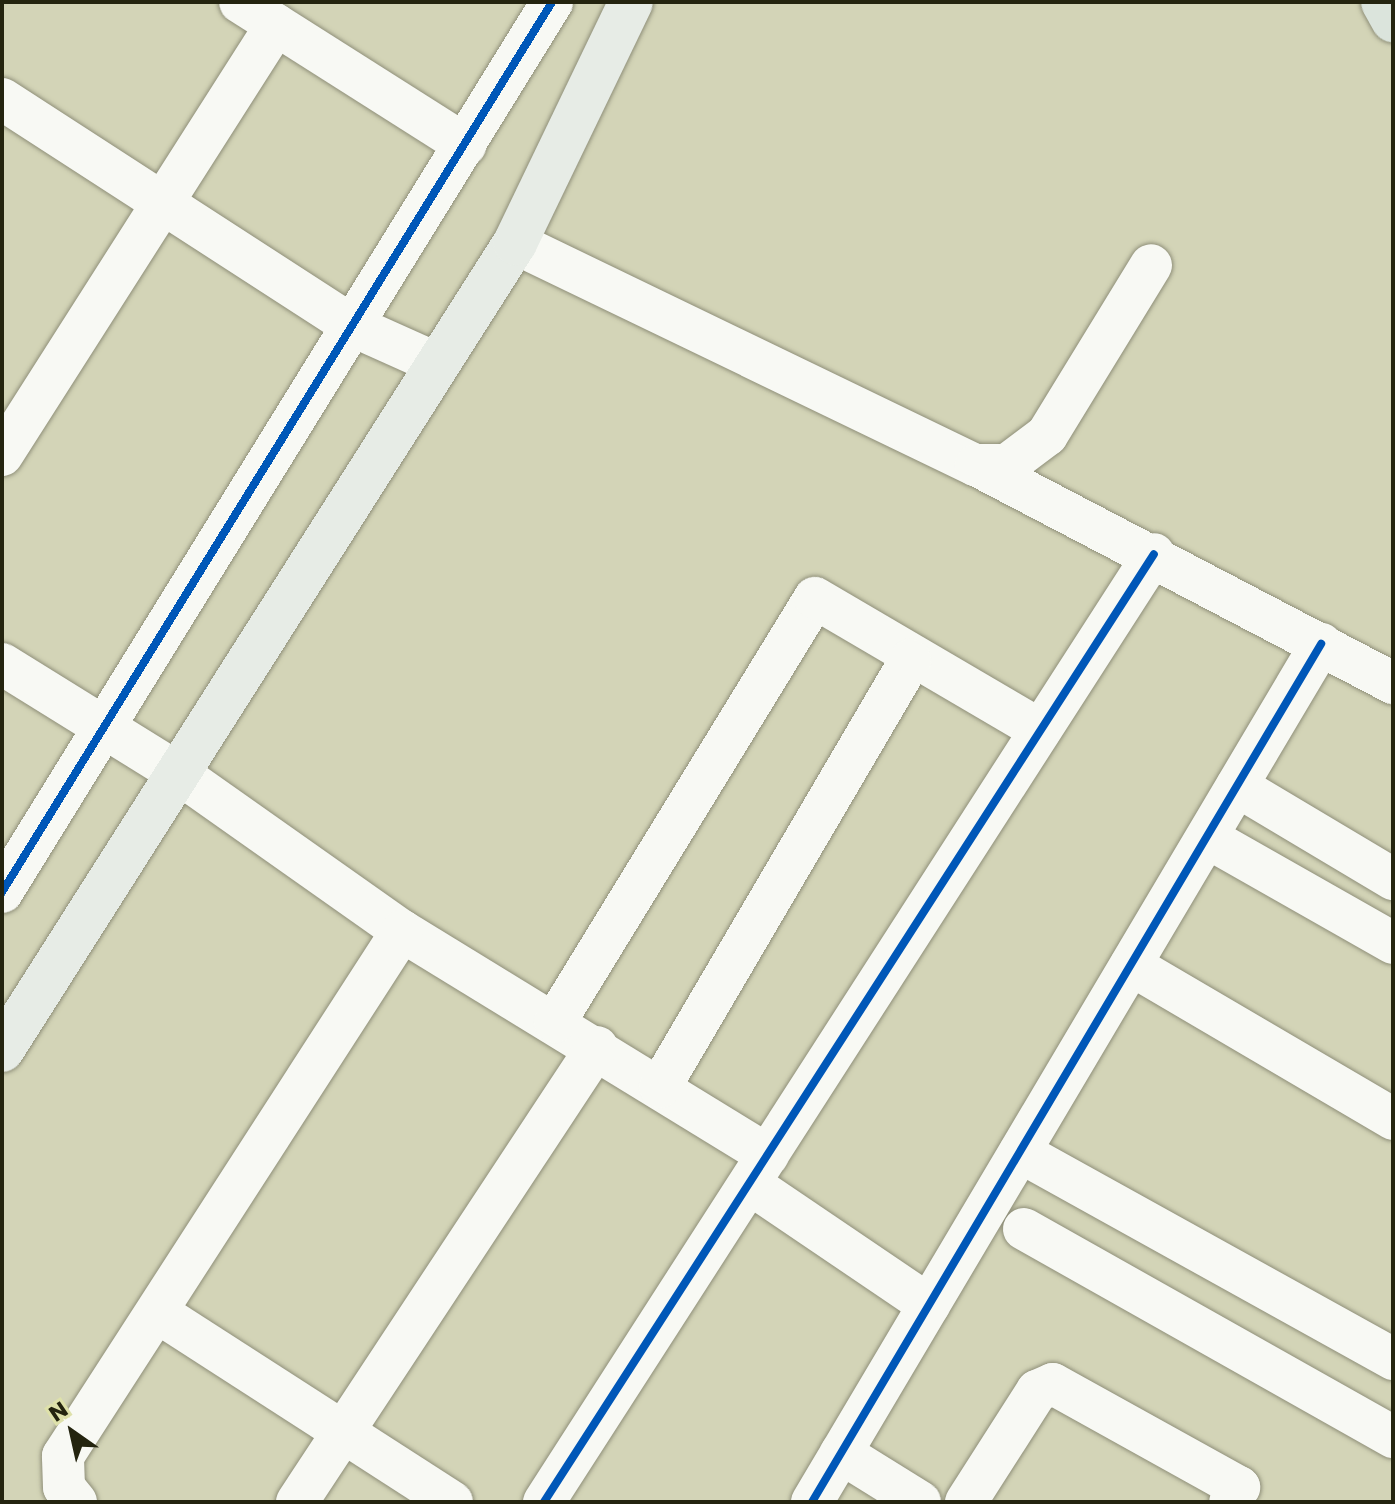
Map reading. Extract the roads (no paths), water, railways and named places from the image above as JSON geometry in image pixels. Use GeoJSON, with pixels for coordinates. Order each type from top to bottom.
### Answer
{"type":"FeatureCollection","features":[{"type":"Feature","properties":{"kind":"highway"},"geometry":{"type":"LineString","coordinates":[[1383,2],[1393,20]]}},
{"type":"Feature","properties":{"kind":"main road"},"geometry":{"type":"LineString","coordinates":[[2,1050],[515,243],[569,144],[631,2]]}},
{"type":"Feature","properties":{"kind":"street"},"geometry":{"type":"LineString","coordinates":[[240,2],[465,145]]}},
{"type":"Feature","properties":{"kind":"street"},"geometry":{"type":"LineString","coordinates":[[2,892],[552,2]]}},
{"type":"Feature","properties":{"kind":"street"},"geometry":{"type":"LineString","coordinates":[[2,455],[165,205],[276,25]]}},
{"type":"Feature","properties":{"kind":"street"},"geometry":{"type":"LineString","coordinates":[[2,99],[353,326],[438,364]]}},
{"type":"Feature","properties":{"kind":"street"},"geometry":{"type":"LineString","coordinates":[[515,243],[1154,554],[1393,683]]}},
{"type":"Feature","properties":{"kind":"street"},"geometry":{"type":"LineString","coordinates":[[975,465],[1007,465],[1047,435],[1151,265]]}},
{"type":"Feature","properties":{"kind":"street"},"geometry":{"type":"LineString","coordinates":[[544,1502],[1154,554]]}},
{"type":"Feature","properties":{"kind":"street"},"geometry":{"type":"LineString","coordinates":[[555,1022],[815,598],[911,660],[1040,730]]}},
{"type":"Feature","properties":{"kind":"street"},"geometry":{"type":"LineString","coordinates":[[812,1502],[1321,644]]}},
{"type":"Feature","properties":{"kind":"street"},"geometry":{"type":"LineString","coordinates":[[660,1087],[911,660]]}},
{"type":"Feature","properties":{"kind":"street"},"geometry":{"type":"LineString","coordinates":[[2,664],[178,773],[402,931],[660,1087],[929,1305]]}},
{"type":"Feature","properties":{"kind":"street"},"geometry":{"type":"LineString","coordinates":[[1237,786],[1393,879]]}},
{"type":"Feature","properties":{"kind":"street"},"geometry":{"type":"LineString","coordinates":[[1224,847],[1393,943]]}},
{"type":"Feature","properties":{"kind":"street"},"geometry":{"type":"LineString","coordinates":[[76,1502],[64,1487],[63,1456],[402,931]]}},
{"type":"Feature","properties":{"kind":"street"},"geometry":{"type":"LineString","coordinates":[[1131,965],[1393,1119]]}},
{"type":"Feature","properties":{"kind":"street"},"geometry":{"type":"LineString","coordinates":[[297,1502],[597,1047]]}},
{"type":"Feature","properties":{"kind":"street"},"geometry":{"type":"LineString","coordinates":[[1020,1152],[1393,1359]]}},
{"type":"Feature","properties":{"kind":"street"},"geometry":{"type":"LineString","coordinates":[[1024,1229],[1393,1437]]}},
{"type":"Feature","properties":{"kind":"street"},"geometry":{"type":"LineString","coordinates":[[157,1312],[452,1502]]}},
{"type":"Feature","properties":{"kind":"street"},"geometry":{"type":"LineString","coordinates":[[966,1502],[1037,1391],[1053,1384],[1239,1487],[1230,1502]]}},
{"type":"Feature","properties":{"kind":"street"},"geometry":{"type":"LineString","coordinates":[[841,1453],[920,1502]]}}]}
